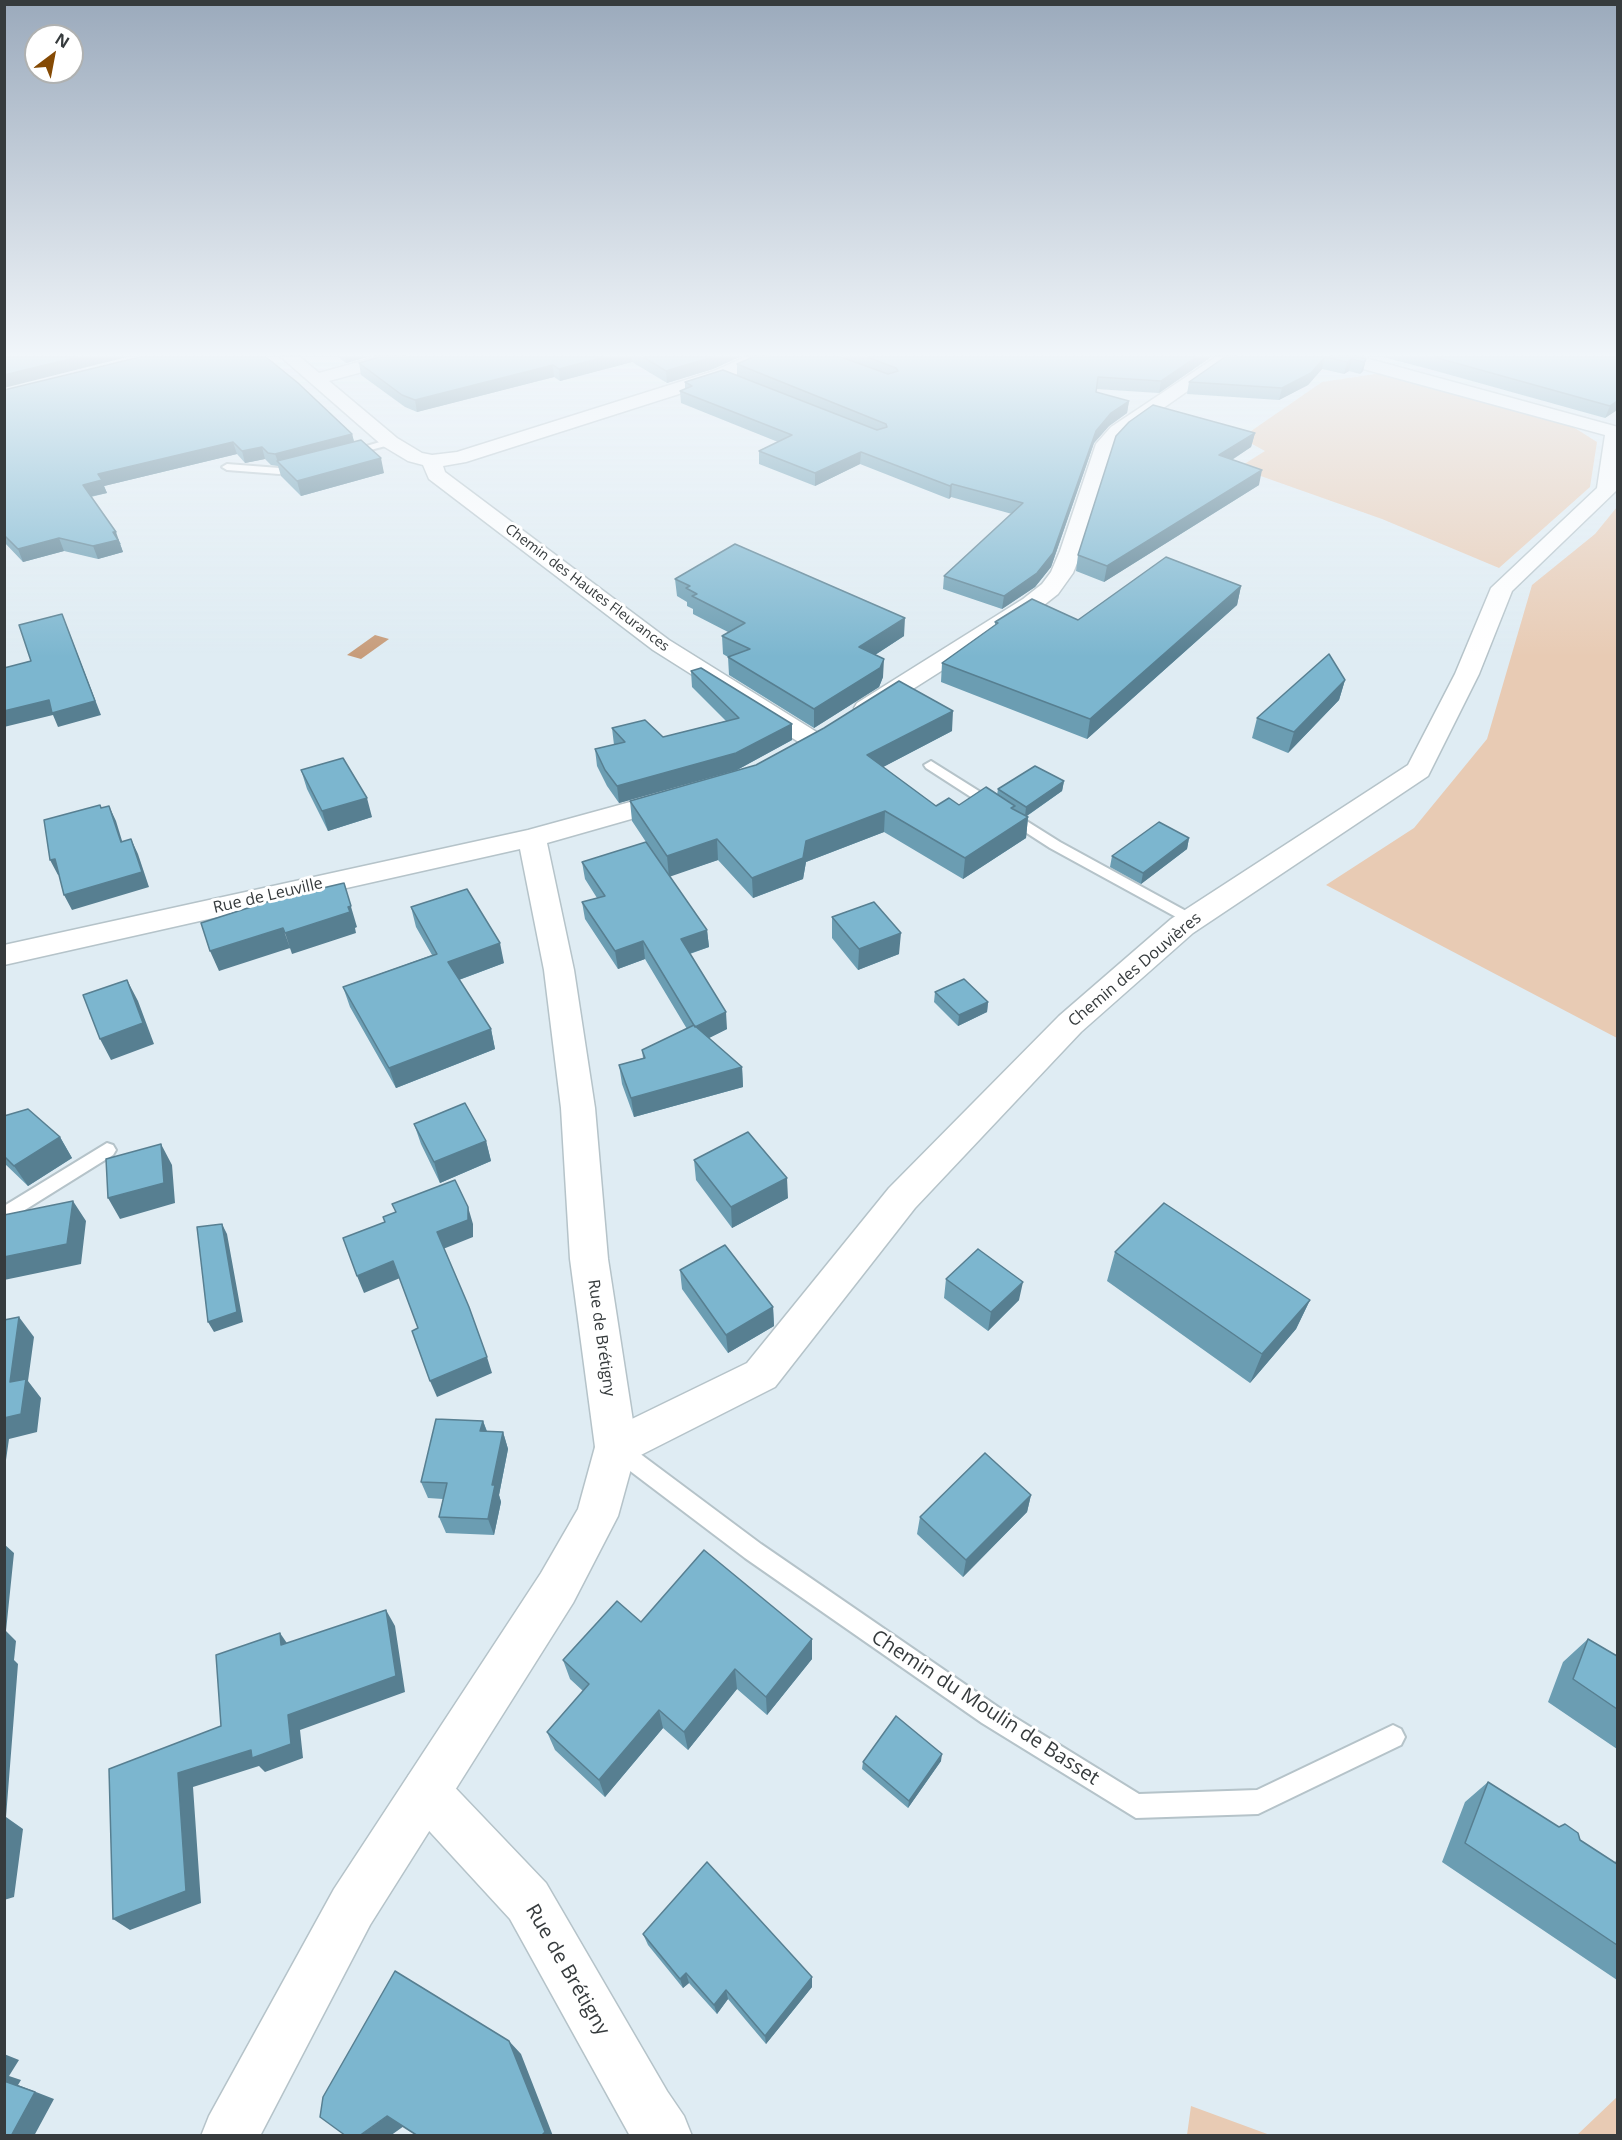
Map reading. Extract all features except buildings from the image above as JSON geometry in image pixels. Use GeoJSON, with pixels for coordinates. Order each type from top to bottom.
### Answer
{"type":"FeatureCollection","features":[{"type":"Feature","properties":{"kind":"street"},"geometry":{"type":"LineString","coordinates":[[415,457],[432,461],[463,457]]}},
{"type":"Feature","properties":{"kind":"street","name":"Chemin des Hautes Fleurances"},"geometry":{"type":"LineString","coordinates":[[432,461],[436,475],[661,645],[822,736],[1050,590],[1062,573],[1071,551],[1100,457]]}},
{"type":"Feature","properties":{"kind":"street","name":"Chemin des Douvières"},"geometry":{"type":"LineString","coordinates":[[616,1447],[761,1375],[909,1190],[1070,1024],[1192,920],[1419,770],[1467,674],[1502,588],[1607,490],[1613,457]]}},
{"type":"Feature","properties":{"kind":"street","name":"Rue de Leuville"},"geometry":{"type":"LineString","coordinates":[[4,955],[532,838],[690,793]]}},
{"type":"Feature","properties":{"kind":"street","name":"Rue de Brétigny"},"geometry":{"type":"LineString","coordinates":[[229,2136],[352,1907],[557,1588],[597,1516],[616,1447],[589,1259],[577,1097],[555,947],[532,838]]}},
{"type":"Feature","properties":{"kind":"street","name":"Rue de Brétigny"},"geometry":{"type":"LineString","coordinates":[[426,1792],[528,1901],[664,2136]]}},
{"type":"Feature","properties":{"kind":"lane"},"geometry":{"type":"LineString","coordinates":[[227,467],[279,471],[312,462]]}},
{"type":"Feature","properties":{"kind":"lane"},"geometry":{"type":"LineString","coordinates":[[931,765],[1054,845],[1192,920]]}},
{"type":"Feature","properties":{"kind":"lane"},"geometry":{"type":"LineString","coordinates":[[4,1216],[107,1150]]}},
{"type":"Feature","properties":{"kind":"lane","name":"Chemin du Moulin de Basset"},"geometry":{"type":"LineString","coordinates":[[616,1447],[753,1551],[990,1716],[1136,1806],[1258,1802],[1393,1737]]}},
{"type":"Feature","properties":{"kind":"shaded area"},"geometry":{"type":"Polygon","coordinates":[[[1256,457],[1595,457],[1590,487],[1499,568],[1382,519],[1238,468],[1256,457]]]}},
{"type":"Feature","properties":{"kind":"shaded area"},"geometry":{"type":"Polygon","coordinates":[[[1617,507],[1617,1038],[1326,885],[1414,828],[1487,739],[1532,585],[1595,534],[1617,507]]]}},
{"type":"Feature","properties":{"kind":"shaded area"},"geometry":{"type":"Polygon","coordinates":[[[375,635],[389,639],[361,659],[347,655],[375,635]]]}},
{"type":"Feature","properties":{"kind":"shaded area"},"geometry":{"type":"Polygon","coordinates":[[[1617,2097],[1617,2135],[1577,2135],[1617,2097]]]}},
{"type":"Feature","properties":{"kind":"shaded area"},"geometry":{"type":"Polygon","coordinates":[[[1191,2106],[1270,2135],[1187,2135],[1191,2106]]]}}]}
